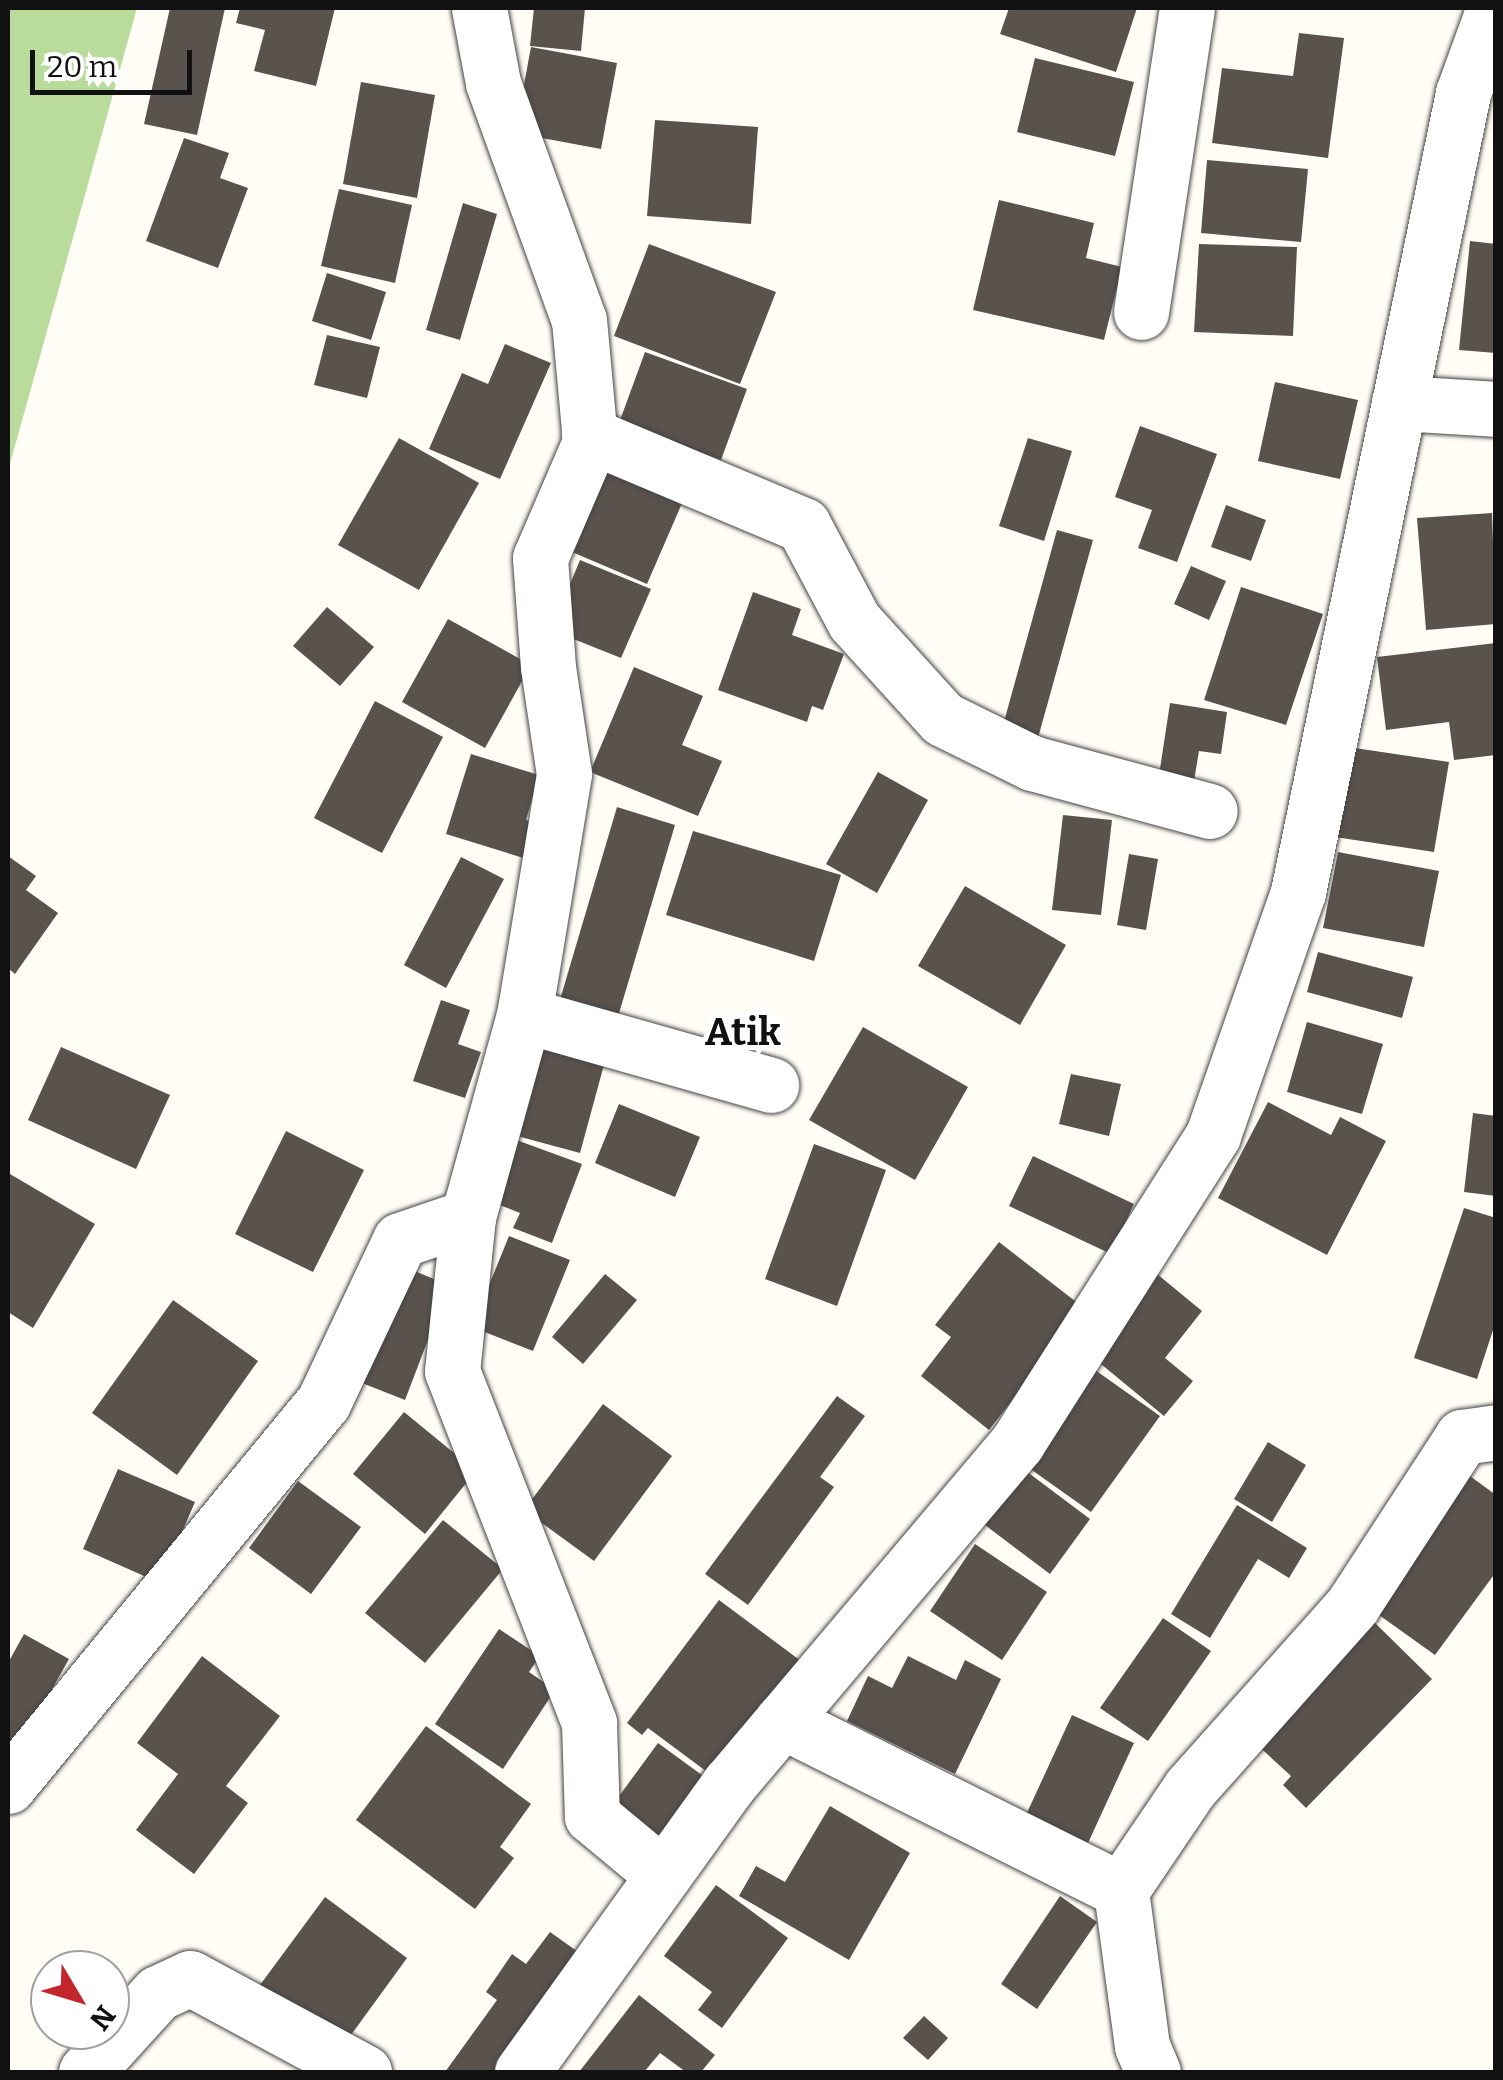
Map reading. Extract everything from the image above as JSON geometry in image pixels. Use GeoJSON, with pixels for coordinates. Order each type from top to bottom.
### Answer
{"type":"FeatureCollection","features":[{"type":"Feature","properties":{"kind":"street"},"geometry":{"type":"LineString","coordinates":[[479,8],[493,84],[578,320],[590,442],[540,558],[548,667],[564,774],[524,1015],[468,1217],[452,1371],[589,1723],[592,1816],[663,1875]]}},
{"type":"Feature","properties":{"kind":"street"},"geometry":{"type":"LineString","coordinates":[[1141,312],[1188,8]]}},
{"type":"Feature","properties":{"kind":"street"},"geometry":{"type":"LineString","coordinates":[[522,2072],[663,1875],[782,1720],[1017,1443],[1213,1136],[1298,892],[1463,94],[1494,8]]}},
{"type":"Feature","properties":{"kind":"street"},"geometry":{"type":"LineString","coordinates":[[1400,403],[1496,409]]}},
{"type":"Feature","properties":{"kind":"street"},"geometry":{"type":"LineString","coordinates":[[589,435],[803,525],[854,621],[943,719],[1032,764],[1210,811]]}},
{"type":"Feature","properties":{"kind":"street"},"geometry":{"type":"LineString","coordinates":[[524,1015],[772,1085]]}},
{"type":"Feature","properties":{"kind":"street"},"geometry":{"type":"LineString","coordinates":[[8,1786],[323,1403],[400,1240],[468,1217]]}},
{"type":"Feature","properties":{"kind":"street"},"geometry":{"type":"LineString","coordinates":[[1153,2072],[1142,2046],[1121,1890],[1190,1788],[1352,1606],[1462,1437],[1496,1432]]}},
{"type":"Feature","properties":{"kind":"street"},"geometry":{"type":"LineString","coordinates":[[782,1720],[1121,1890]]}},
{"type":"Feature","properties":{"kind":"street"},"geometry":{"type":"LineString","coordinates":[[86,2072],[158,1993],[190,1978],[364,2072]]}},
{"type":"Feature","properties":{"kind":"green space"},"geometry":{"type":"Polygon","coordinates":[[[8,8],[137,8],[8,471],[8,8]]]}},
{"type":"Feature","properties":{"kind":"building"},"geometry":{"type":"Polygon","coordinates":[[[170,8],[225,8],[197,135],[144,124],[170,8]]]}},
{"type":"Feature","properties":{"kind":"building"},"geometry":{"type":"Polygon","coordinates":[[[240,8],[335,8],[316,86],[254,71],[265,30],[236,23],[240,8]]]}},
{"type":"Feature","properties":{"kind":"building"},"geometry":{"type":"Polygon","coordinates":[[[534,8],[585,8],[581,51],[530,46],[534,8]]]}},
{"type":"Feature","properties":{"kind":"building"},"geometry":{"type":"Polygon","coordinates":[[[1009,8],[1137,8],[1116,72],[1000,34],[1009,8]]]}},
{"type":"Feature","properties":{"kind":"building"},"geometry":{"type":"Polygon","coordinates":[[[1299,33],[1344,38],[1328,158],[1212,143],[1222,68],[1293,76],[1299,33]]]}},
{"type":"Feature","properties":{"kind":"building"},"geometry":{"type":"Polygon","coordinates":[[[531,47],[617,63],[601,149],[515,133],[531,47]]]}},
{"type":"Feature","properties":{"kind":"building"},"geometry":{"type":"Polygon","coordinates":[[[1035,58],[1134,82],[1115,156],[1017,132],[1035,58]]]}},
{"type":"Feature","properties":{"kind":"building"},"geometry":{"type":"Polygon","coordinates":[[[361,82],[435,95],[417,198],[343,184],[361,82]]]}},
{"type":"Feature","properties":{"kind":"building"},"geometry":{"type":"Polygon","coordinates":[[[655,120],[758,127],[751,224],[647,216],[655,120]]]}},
{"type":"Feature","properties":{"kind":"building"},"geometry":{"type":"Polygon","coordinates":[[[184,138],[229,153],[220,178],[248,188],[218,268],[146,241],[184,138]]]}},
{"type":"Feature","properties":{"kind":"building"},"geometry":{"type":"Polygon","coordinates":[[[1207,160],[1308,169],[1301,242],[1201,233],[1207,160]]]}},
{"type":"Feature","properties":{"kind":"building"},"geometry":{"type":"Polygon","coordinates":[[[339,189],[412,205],[395,283],[321,266],[339,189]]]}},
{"type":"Feature","properties":{"kind":"building"},"geometry":{"type":"Polygon","coordinates":[[[999,200],[1094,223],[1086,258],[1122,267],[1104,340],[973,310],[999,200]]]}},
{"type":"Feature","properties":{"kind":"building"},"geometry":{"type":"Polygon","coordinates":[[[463,203],[497,214],[460,340],[426,330],[463,203]]]}},
{"type":"Feature","properties":{"kind":"building"},"geometry":{"type":"Polygon","coordinates":[[[1470,241],[1496,244],[1496,353],[1459,350],[1470,241]]]}},
{"type":"Feature","properties":{"kind":"building"},"geometry":{"type":"Polygon","coordinates":[[[649,244],[776,292],[740,384],[614,336],[649,244]]]}},
{"type":"Feature","properties":{"kind":"building"},"geometry":{"type":"Polygon","coordinates":[[[1199,244],[1297,247],[1293,336],[1194,332],[1199,244]]]}},
{"type":"Feature","properties":{"kind":"building"},"geometry":{"type":"Polygon","coordinates":[[[327,273],[386,292],[371,340],[312,321],[327,273]]]}},
{"type":"Feature","properties":{"kind":"building"},"geometry":{"type":"Polygon","coordinates":[[[327,335],[380,347],[367,398],[314,385],[327,335]]]}},
{"type":"Feature","properties":{"kind":"building"},"geometry":{"type":"Polygon","coordinates":[[[505,344],[551,363],[500,479],[429,449],[462,373],[488,384],[505,344]]]}},
{"type":"Feature","properties":{"kind":"building"},"geometry":{"type":"Polygon","coordinates":[[[645,352],[747,389],[721,460],[619,423],[645,352]]]}},
{"type":"Feature","properties":{"kind":"building"},"geometry":{"type":"Polygon","coordinates":[[[1275,382],[1358,400],[1340,479],[1258,461],[1275,382]]]}},
{"type":"Feature","properties":{"kind":"building"},"geometry":{"type":"Polygon","coordinates":[[[1140,426],[1217,454],[1177,562],[1138,548],[1152,510],[1115,497],[1140,426]]]}},
{"type":"Feature","properties":{"kind":"building"},"geometry":{"type":"Polygon","coordinates":[[[399,438],[479,483],[419,590],[338,545],[399,438]]]}},
{"type":"Feature","properties":{"kind":"building"},"geometry":{"type":"Polygon","coordinates":[[[1028,438],[1072,451],[1044,541],[999,526],[1028,438]]]}},
{"type":"Feature","properties":{"kind":"building"},"geometry":{"type":"Polygon","coordinates":[[[608,469],[683,501],[647,584],[572,552],[608,469]]]}},
{"type":"Feature","properties":{"kind":"building"},"geometry":{"type":"Polygon","coordinates":[[[1226,505],[1266,520],[1251,561],[1211,547],[1226,505]]]}},
{"type":"Feature","properties":{"kind":"building"},"geometry":{"type":"Polygon","coordinates":[[[1492,513],[1496,624],[1426,630],[1417,518],[1492,513]]]}},
{"type":"Feature","properties":{"kind":"building"},"geometry":{"type":"Polygon","coordinates":[[[1057,530],[1093,540],[1038,738],[1002,729],[1057,530]]]}},
{"type":"Feature","properties":{"kind":"building"},"geometry":{"type":"Polygon","coordinates":[[[580,560],[651,589],[621,658],[551,630],[580,560]]]}},
{"type":"Feature","properties":{"kind":"building"},"geometry":{"type":"Polygon","coordinates":[[[1191,566],[1226,581],[1209,620],[1174,604],[1191,566]]]}},
{"type":"Feature","properties":{"kind":"building"},"geometry":{"type":"Polygon","coordinates":[[[1241,587],[1323,614],[1286,725],[1204,700],[1241,587]]]}},
{"type":"Feature","properties":{"kind":"building"},"geometry":{"type":"Polygon","coordinates":[[[753,592],[801,609],[792,635],[844,654],[823,710],[812,706],[807,722],[718,690],[753,592]]]}},
{"type":"Feature","properties":{"kind":"building"},"geometry":{"type":"Polygon","coordinates":[[[327,607],[374,647],[340,686],[293,646],[327,607]]]}},
{"type":"Feature","properties":{"kind":"building"},"geometry":{"type":"Polygon","coordinates":[[[448,619],[531,665],[485,748],[402,702],[448,619]]]}},
{"type":"Feature","properties":{"kind":"building"},"geometry":{"type":"Polygon","coordinates":[[[1496,643],[1496,755],[1454,760],[1449,722],[1386,730],[1377,657],[1496,643]]]}},
{"type":"Feature","properties":{"kind":"building"},"geometry":{"type":"Polygon","coordinates":[[[634,667],[703,696],[682,745],[722,761],[698,816],[590,772],[634,667]]]}},
{"type":"Feature","properties":{"kind":"building"},"geometry":{"type":"Polygon","coordinates":[[[375,701],[443,737],[382,853],[314,818],[375,701]]]}},
{"type":"Feature","properties":{"kind":"building"},"geometry":{"type":"Polygon","coordinates":[[[1170,703],[1227,712],[1221,754],[1199,751],[1193,787],[1158,782],[1170,703]]]}},
{"type":"Feature","properties":{"kind":"building"},"geometry":{"type":"Polygon","coordinates":[[[1348,747],[1449,762],[1434,852],[1335,837],[1348,747]]]}},
{"type":"Feature","properties":{"kind":"building"},"geometry":{"type":"Polygon","coordinates":[[[471,754],[539,775],[526,820],[541,825],[530,860],[446,834],[471,754]]]}},
{"type":"Feature","properties":{"kind":"building"},"geometry":{"type":"Polygon","coordinates":[[[878,772],[928,800],[877,893],[826,864],[878,772]]]}},
{"type":"Feature","properties":{"kind":"building"},"geometry":{"type":"Polygon","coordinates":[[[617,807],[675,825],[617,1020],[559,1003],[617,807]]]}},
{"type":"Feature","properties":{"kind":"building"},"geometry":{"type":"Polygon","coordinates":[[[1063,815],[1112,820],[1101,915],[1052,910],[1063,815]]]}},
{"type":"Feature","properties":{"kind":"building"},"geometry":{"type":"Polygon","coordinates":[[[693,831],[841,875],[814,961],[666,915],[693,831]]]}},
{"type":"Feature","properties":{"kind":"building"},"geometry":{"type":"Polygon","coordinates":[[[1338,852],[1439,871],[1424,947],[1323,928],[1338,852]]]}},
{"type":"Feature","properties":{"kind":"building"},"geometry":{"type":"Polygon","coordinates":[[[1129,854],[1158,859],[1146,930],[1117,925],[1129,854]]]}},
{"type":"Feature","properties":{"kind":"building"},"geometry":{"type":"Polygon","coordinates":[[[8,856],[36,876],[26,890],[58,913],[15,974],[8,968],[8,856]]]}},
{"type":"Feature","properties":{"kind":"building"},"geometry":{"type":"Polygon","coordinates":[[[461,857],[504,879],[446,988],[404,965],[461,857]]]}},
{"type":"Feature","properties":{"kind":"building"},"geometry":{"type":"Polygon","coordinates":[[[965,886],[1066,945],[1020,1025],[918,966],[965,886]]]}},
{"type":"Feature","properties":{"kind":"building"},"geometry":{"type":"Polygon","coordinates":[[[1318,952],[1413,977],[1402,1018],[1307,992],[1318,952]]]}},
{"type":"Feature","properties":{"kind":"building"},"geometry":{"type":"Polygon","coordinates":[[[441,1000],[470,1010],[458,1044],[481,1052],[465,1098],[413,1081],[441,1000]]]}},
{"type":"Feature","properties":{"kind":"building"},"geometry":{"type":"Polygon","coordinates":[[[1307,1022],[1383,1044],[1362,1114],[1287,1092],[1307,1022]]]}},
{"type":"Feature","properties":{"kind":"building"},"geometry":{"type":"Polygon","coordinates":[[[863,1027],[968,1087],[915,1180],[809,1120],[863,1027]]]}},
{"type":"Feature","properties":{"kind":"building"},"geometry":{"type":"Polygon","coordinates":[[[544,1033],[608,1050],[580,1153],[517,1136],[544,1033]]]}},
{"type":"Feature","properties":{"kind":"building"},"geometry":{"type":"Polygon","coordinates":[[[61,1047],[170,1095],[136,1169],[28,1120],[61,1047]]]}},
{"type":"Feature","properties":{"kind":"building"},"geometry":{"type":"Polygon","coordinates":[[[1071,1074],[1121,1084],[1109,1136],[1059,1124],[1071,1074]]]}},
{"type":"Feature","properties":{"kind":"building"},"geometry":{"type":"Polygon","coordinates":[[[1268,1102],[1331,1135],[1340,1117],[1386,1141],[1327,1255],[1218,1198],[1268,1102]]]}},
{"type":"Feature","properties":{"kind":"building"},"geometry":{"type":"Polygon","coordinates":[[[619,1104],[700,1137],[675,1197],[595,1163],[619,1104]]]}},
{"type":"Feature","properties":{"kind":"building"},"geometry":{"type":"Polygon","coordinates":[[[1473,1113],[1496,1116],[1496,1196],[1464,1192],[1473,1113]]]}},
{"type":"Feature","properties":{"kind":"building"},"geometry":{"type":"Polygon","coordinates":[[[286,1131],[364,1170],[313,1272],[235,1234],[286,1131]]]}},
{"type":"Feature","properties":{"kind":"building"},"geometry":{"type":"Polygon","coordinates":[[[511,1138],[582,1164],[552,1243],[513,1228],[520,1213],[487,1200],[511,1138]]]}},
{"type":"Feature","properties":{"kind":"building"},"geometry":{"type":"Polygon","coordinates":[[[814,1144],[886,1170],[837,1306],[765,1279],[814,1144]]]}},
{"type":"Feature","properties":{"kind":"building"},"geometry":{"type":"Polygon","coordinates":[[[1033,1156],[1134,1204],[1111,1254],[1009,1206],[1033,1156]]]}},
{"type":"Feature","properties":{"kind":"building"},"geometry":{"type":"Polygon","coordinates":[[[10,1174],[95,1224],[33,1328],[8,1312],[10,1174]]]}},
{"type":"Feature","properties":{"kind":"building"},"geometry":{"type":"Polygon","coordinates":[[[1464,1208],[1496,1218],[1496,1321],[1477,1379],[1414,1358],[1464,1208]]]}},
{"type":"Feature","properties":{"kind":"building"},"geometry":{"type":"Polygon","coordinates":[[[509,1236],[570,1260],[533,1351],[472,1327],[509,1236]]]}},
{"type":"Feature","properties":{"kind":"building"},"geometry":{"type":"Polygon","coordinates":[[[999,1242],[1084,1308],[989,1430],[921,1376],[951,1337],[935,1325],[999,1242]]]}},
{"type":"Feature","properties":{"kind":"building"},"geometry":{"type":"Polygon","coordinates":[[[407,1268],[449,1285],[405,1400],[362,1383],[407,1268]]]}},
{"type":"Feature","properties":{"kind":"building"},"geometry":{"type":"Polygon","coordinates":[[[1151,1269],[1202,1311],[1165,1358],[1193,1381],[1164,1416],[1084,1350],[1151,1269]]]}},
{"type":"Feature","properties":{"kind":"building"},"geometry":{"type":"Polygon","coordinates":[[[605,1274],[637,1300],[583,1364],[552,1337],[605,1274]]]}},
{"type":"Feature","properties":{"kind":"building"},"geometry":{"type":"Polygon","coordinates":[[[173,1300],[258,1361],[177,1475],[92,1413],[173,1300]]]}},
{"type":"Feature","properties":{"kind":"building"},"geometry":{"type":"Polygon","coordinates":[[[1081,1360],[1160,1416],[1091,1512],[1012,1456],[1081,1360]]]}},
{"type":"Feature","properties":{"kind":"building"},"geometry":{"type":"Polygon","coordinates":[[[837,1396],[865,1416],[820,1477],[834,1487],[748,1605],[705,1574],[837,1396]]]}},
{"type":"Feature","properties":{"kind":"building"},"geometry":{"type":"Polygon","coordinates":[[[603,1404],[672,1456],[594,1561],[524,1510],[603,1404]]]}},
{"type":"Feature","properties":{"kind":"building"},"geometry":{"type":"Polygon","coordinates":[[[404,1412],[476,1471],[425,1534],[353,1474],[404,1412]]]}},
{"type":"Feature","properties":{"kind":"building"},"geometry":{"type":"Polygon","coordinates":[[[1268,1442],[1306,1465],[1272,1522],[1234,1499],[1268,1442]]]}},
{"type":"Feature","properties":{"kind":"building"},"geometry":{"type":"Polygon","coordinates":[[[1018,1465],[1090,1519],[1050,1574],[977,1519],[1018,1465]]]}},
{"type":"Feature","properties":{"kind":"building"},"geometry":{"type":"Polygon","coordinates":[[[118,1469],[195,1502],[160,1583],[83,1549],[118,1469]]]}},
{"type":"Feature","properties":{"kind":"building"},"geometry":{"type":"Polygon","coordinates":[[[1463,1471],[1496,1495],[1496,1572],[1435,1655],[1365,1605],[1463,1471]]]}},
{"type":"Feature","properties":{"kind":"building"},"geometry":{"type":"Polygon","coordinates":[[[298,1481],[361,1527],[311,1594],[249,1548],[298,1481]]]}},
{"type":"Feature","properties":{"kind":"building"},"geometry":{"type":"Polygon","coordinates":[[[1237,1505],[1307,1548],[1289,1578],[1258,1559],[1210,1638],[1171,1614],[1237,1505]]]}},
{"type":"Feature","properties":{"kind":"building"},"geometry":{"type":"Polygon","coordinates":[[[443,1520],[503,1569],[425,1663],[365,1613],[443,1520]]]}},
{"type":"Feature","properties":{"kind":"building"},"geometry":{"type":"Polygon","coordinates":[[[975,1544],[1047,1592],[1002,1660],[930,1611],[975,1544]]]}},
{"type":"Feature","properties":{"kind":"building"},"geometry":{"type":"Polygon","coordinates":[[[719,1600],[809,1667],[722,1783],[648,1728],[642,1735],[627,1723],[719,1600]]]}},
{"type":"Feature","properties":{"kind":"building"},"geometry":{"type":"Polygon","coordinates":[[[1163,1618],[1211,1651],[1148,1741],[1100,1708],[1163,1618]]]}},
{"type":"Feature","properties":{"kind":"building"},"geometry":{"type":"Polygon","coordinates":[[[1372,1620],[1432,1679],[1306,1808],[1283,1785],[1291,1776],[1253,1741],[1372,1620]]]}},
{"type":"Feature","properties":{"kind":"building"},"geometry":{"type":"Polygon","coordinates":[[[499,1629],[540,1656],[529,1672],[555,1690],[503,1769],[435,1724],[499,1629]]]}},
{"type":"Feature","properties":{"kind":"building"},"geometry":{"type":"Polygon","coordinates":[[[24,1634],[69,1659],[14,1757],[8,1753],[8,1663],[24,1634]]]}},
{"type":"Feature","properties":{"kind":"building"},"geometry":{"type":"Polygon","coordinates":[[[202,1656],[280,1716],[226,1786],[248,1803],[194,1874],[136,1830],[178,1774],[137,1743],[202,1656]]]}},
{"type":"Feature","properties":{"kind":"building"},"geometry":{"type":"Polygon","coordinates":[[[908,1656],[956,1680],[965,1660],[1001,1679],[955,1774],[847,1721],[868,1676],[892,1688],[908,1656]]]}},
{"type":"Feature","properties":{"kind":"building"},"geometry":{"type":"Polygon","coordinates":[[[1072,1715],[1134,1743],[1088,1843],[1026,1815],[1072,1715]]]}},
{"type":"Feature","properties":{"kind":"building"},"geometry":{"type":"Polygon","coordinates":[[[426,1726],[531,1804],[500,1847],[514,1858],[475,1909],[356,1820],[426,1726]]]}},
{"type":"Feature","properties":{"kind":"building"},"geometry":{"type":"Polygon","coordinates":[[[658,1743],[721,1789],[677,1849],[614,1803],[658,1743]]]}},
{"type":"Feature","properties":{"kind":"building"},"geometry":{"type":"Polygon","coordinates":[[[830,1806],[910,1853],[849,1960],[739,1896],[756,1866],[785,1882],[830,1806]]]}},
{"type":"Feature","properties":{"kind":"building"},"geometry":{"type":"Polygon","coordinates":[[[716,1885],[788,1938],[722,2028],[698,2010],[712,1992],[664,1956],[716,1885]]]}},
{"type":"Feature","properties":{"kind":"building"},"geometry":{"type":"Polygon","coordinates":[[[1060,1896],[1097,1922],[1037,2009],[1001,1984],[1060,1896]]]}},
{"type":"Feature","properties":{"kind":"building"},"geometry":{"type":"Polygon","coordinates":[[[325,1897],[407,1958],[343,2046],[260,1985],[325,1897]]]}},
{"type":"Feature","properties":{"kind":"building"},"geometry":{"type":"Polygon","coordinates":[[[550,1932],[588,1959],[507,2072],[445,2072],[497,2000],[486,1992],[512,1954],[526,1964],[550,1932]]]}},
{"type":"Feature","properties":{"kind":"building"},"geometry":{"type":"Polygon","coordinates":[[[639,1995],[715,2055],[701,2072],[686,2072],[660,2053],[644,2072],[579,2072],[639,1995]]]}},
{"type":"Feature","properties":{"kind":"building"},"geometry":{"type":"Polygon","coordinates":[[[924,2016],[948,2038],[928,2060],[903,2038],[924,2016]]]}},
{"type":"Feature","properties":{"kind":"district","name":"Atik"},"geometry":{"type":"Point","coordinates":[743,1033]}}]}
